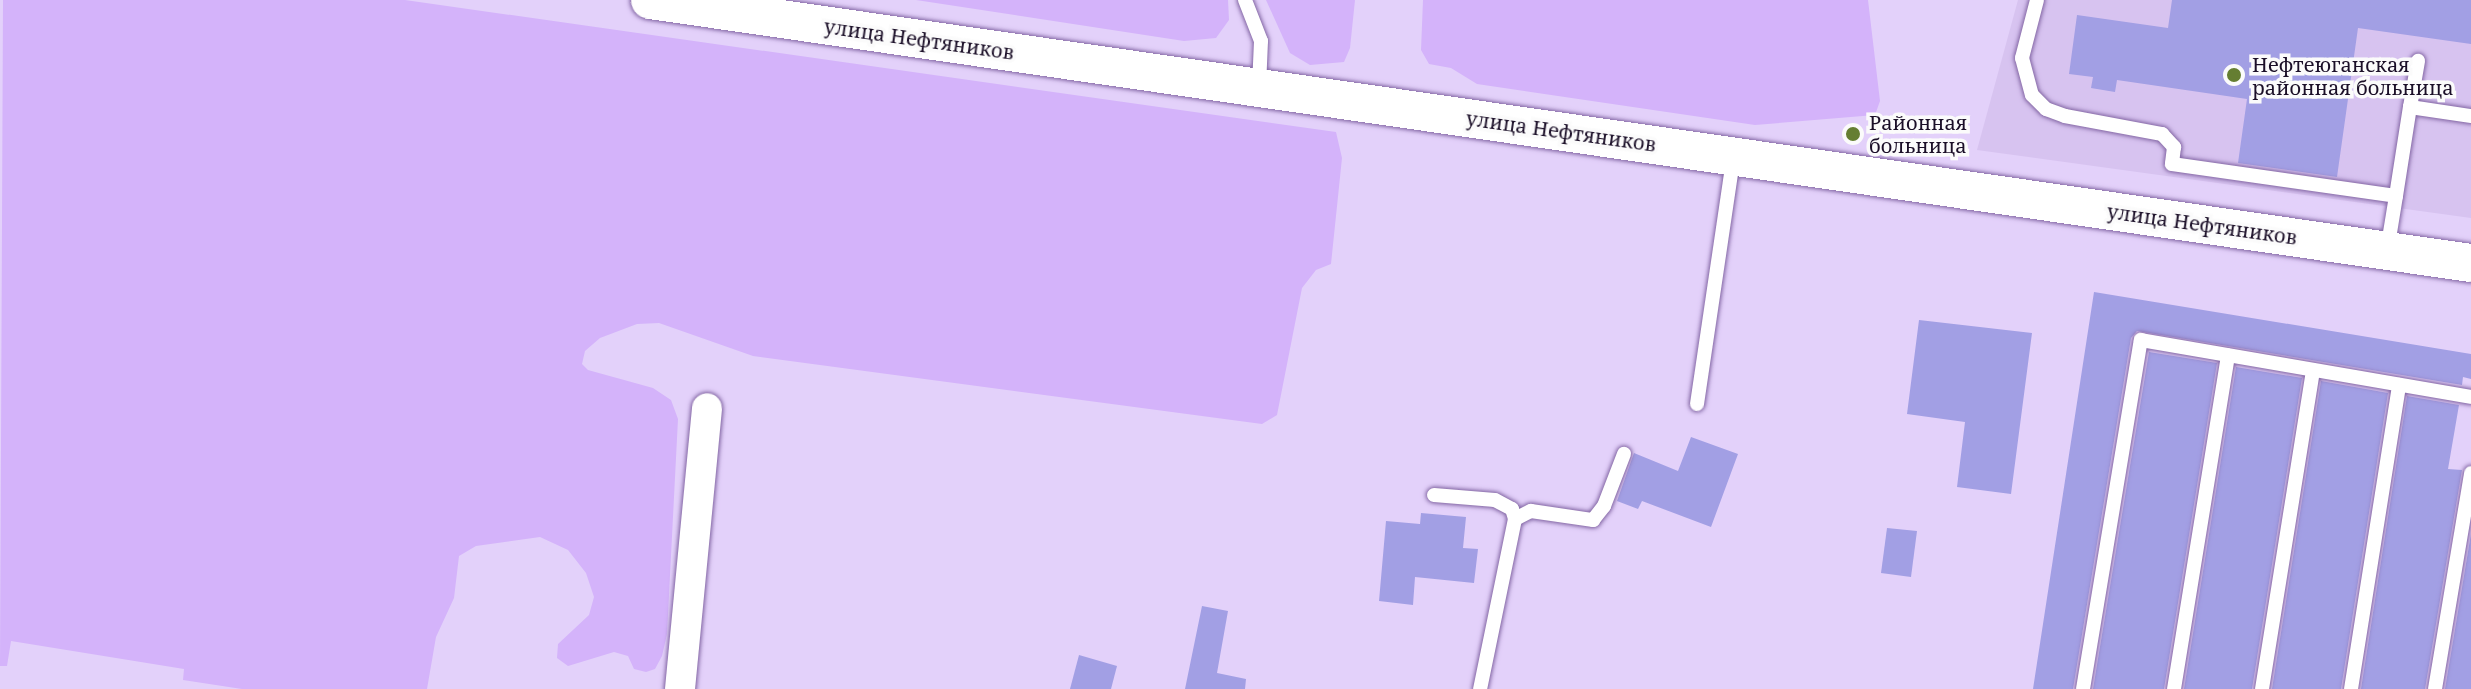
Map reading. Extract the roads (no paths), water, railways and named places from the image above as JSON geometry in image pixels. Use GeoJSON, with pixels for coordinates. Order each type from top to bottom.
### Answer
{"type":"FeatureCollection","features":[{"type":"Feature","properties":{"kind":"street","name":"улица Нефтяников"},"geometry":{"type":"LineString","coordinates":[[650,0],[2471,263]]}},
{"type":"Feature","properties":{"kind":"street"},"geometry":{"type":"LineString","coordinates":[[680,689],[707,408]]}},
{"type":"Feature","properties":{"kind":"lane"},"geometry":{"type":"LineString","coordinates":[[1245,0],[1261,41],[1259,87]]}},
{"type":"Feature","properties":{"kind":"lane"},"geometry":{"type":"LineString","coordinates":[[2037,0],[2022,58],[2032,95],[2046,109],[2162,134],[2174,147],[2172,164],[2396,196]]}},
{"type":"Feature","properties":{"kind":"lane"},"geometry":{"type":"LineString","coordinates":[[2387,251],[2418,61]]}},
{"type":"Feature","properties":{"kind":"lane"},"geometry":{"type":"LineString","coordinates":[[2410,107],[2471,116]]}},
{"type":"Feature","properties":{"kind":"lane"},"geometry":{"type":"LineString","coordinates":[[1697,404],[1733,156]]}},
{"type":"Feature","properties":{"kind":"lane"},"geometry":{"type":"LineString","coordinates":[[2083,689],[2141,340],[2471,397]]}},
{"type":"Feature","properties":{"kind":"lane"},"geometry":{"type":"LineString","coordinates":[[2174,689],[2228,355]]}},
{"type":"Feature","properties":{"kind":"lane"},"geometry":{"type":"LineString","coordinates":[[2262,689],[2313,370]]}},
{"type":"Feature","properties":{"kind":"lane"},"geometry":{"type":"LineString","coordinates":[[2351,689],[2399,385]]}},
{"type":"Feature","properties":{"kind":"lane"},"geometry":{"type":"LineString","coordinates":[[1515,519],[1531,511],[1593,520],[1604,506],[1624,454]]}},
{"type":"Feature","properties":{"kind":"lane"},"geometry":{"type":"LineString","coordinates":[[2435,689],[2471,473]]}},
{"type":"Feature","properties":{"kind":"lane"},"geometry":{"type":"LineString","coordinates":[[1434,495],[1495,500],[1512,509],[1515,519],[1480,689]]}},
{"type":"Feature","properties":{"kind":"place","name":"Нефтеюганская районная больница"},"geometry":{"type":"Point","coordinates":[2234,75]}},
{"type":"Feature","properties":{"kind":"place","name":"Районная больница"},"geometry":{"type":"Point","coordinates":[1853,134]}}]}
